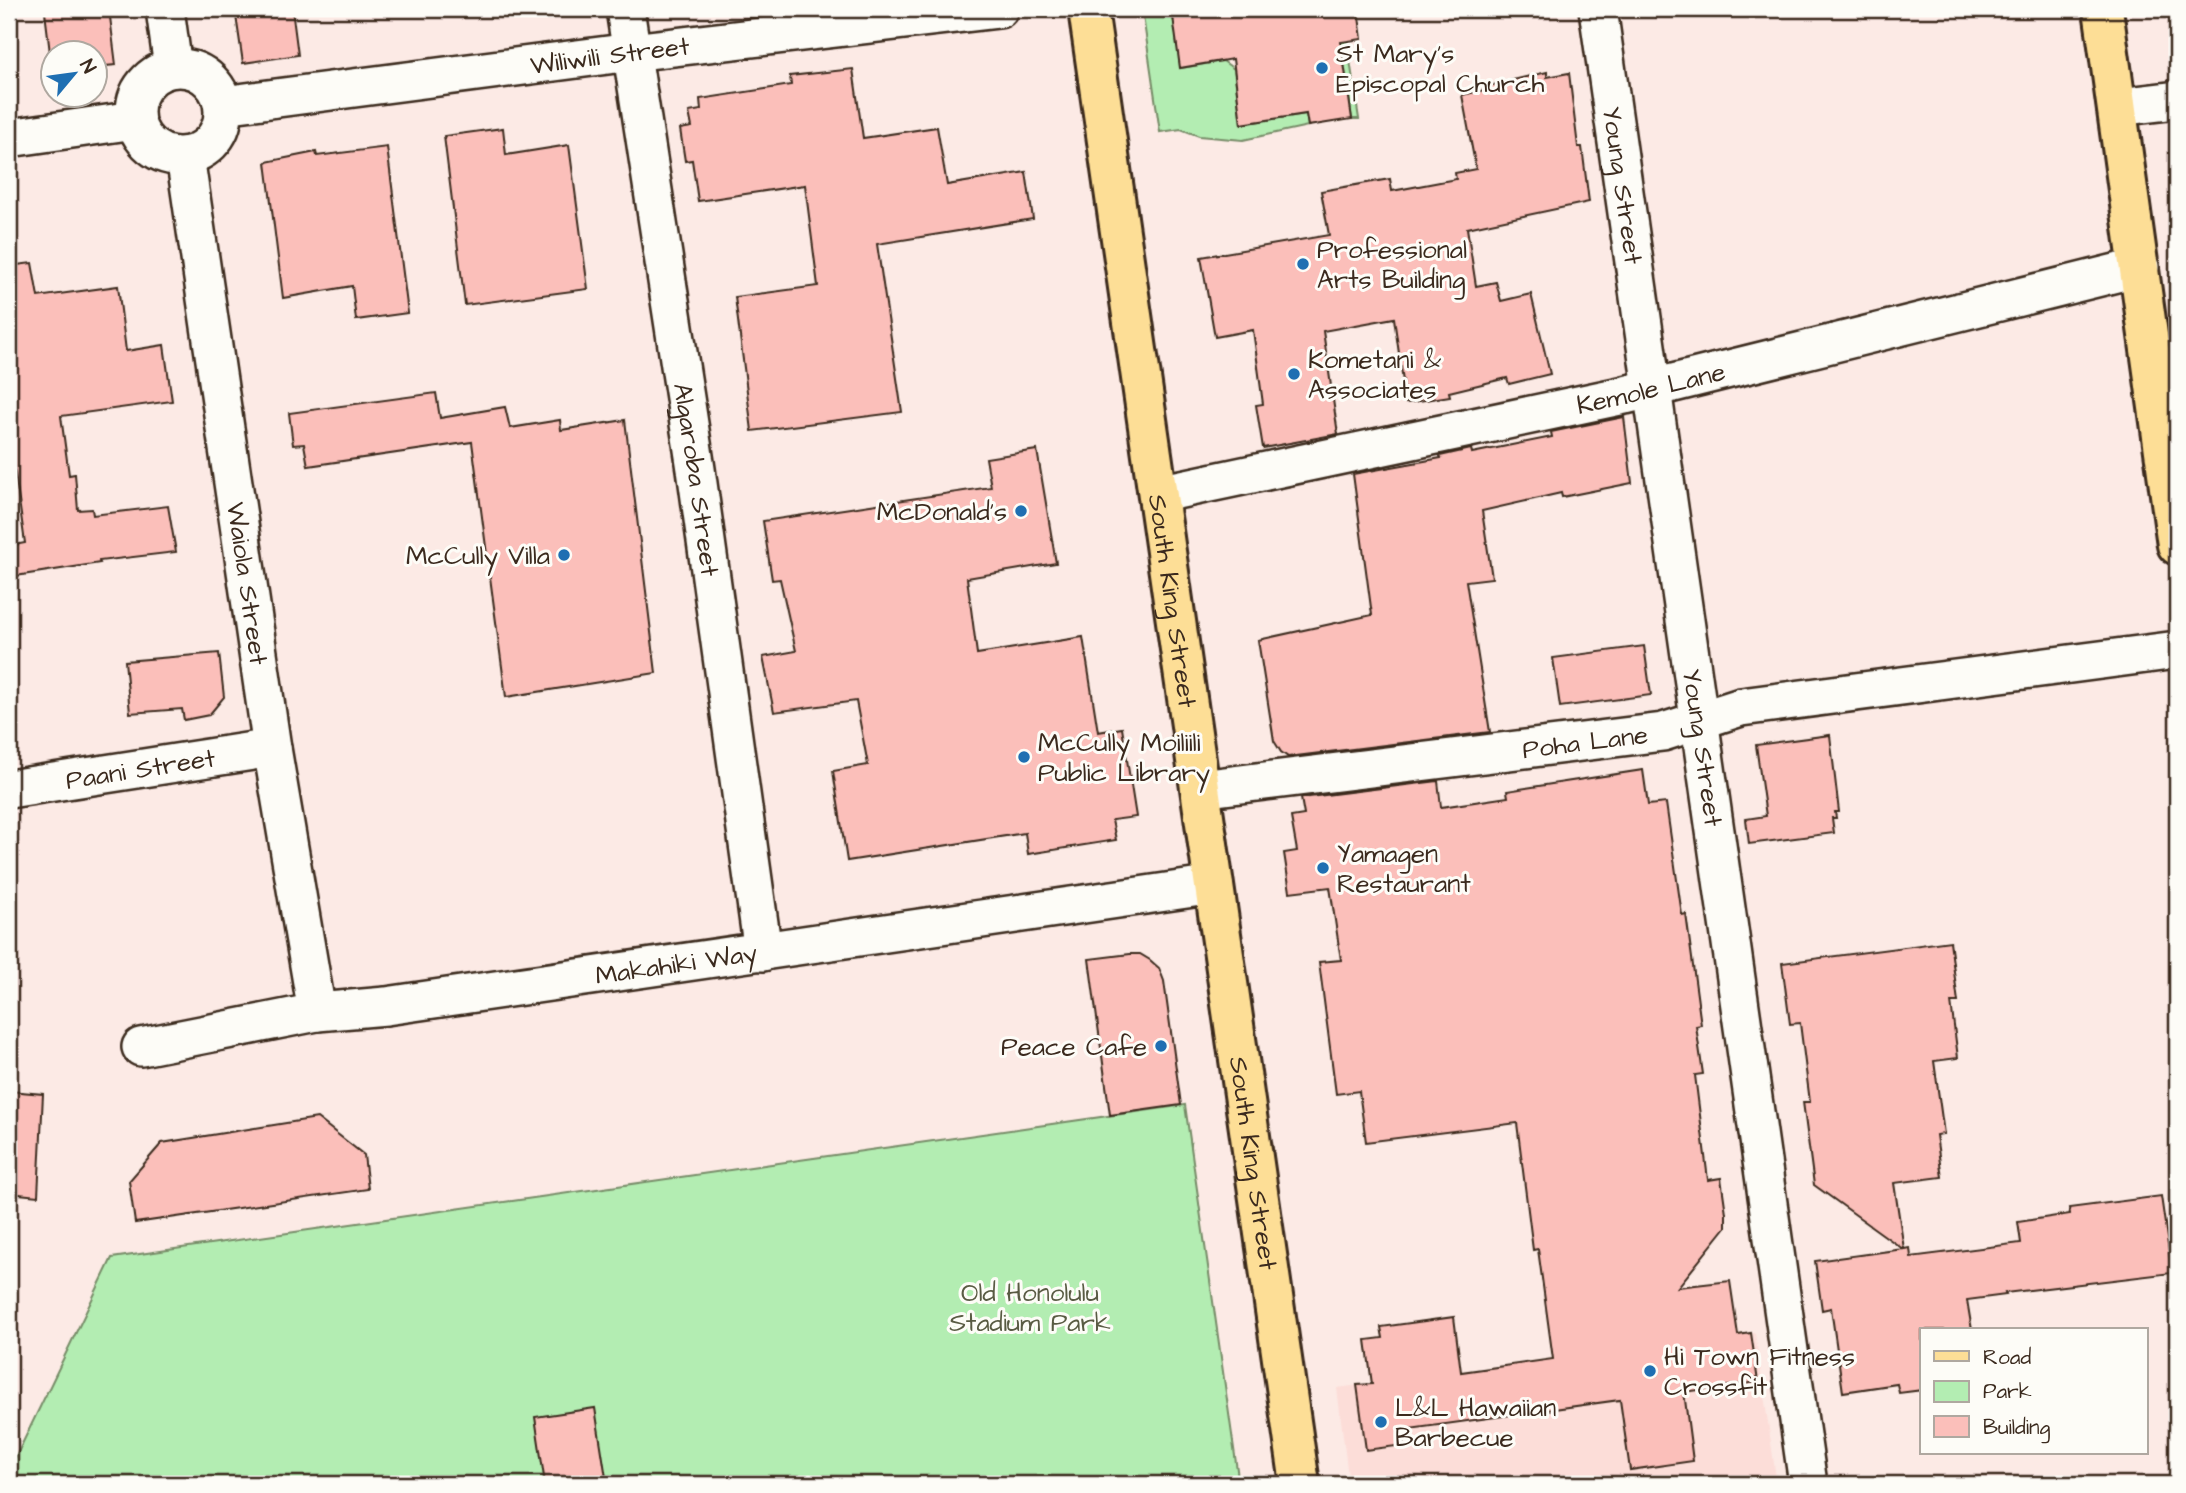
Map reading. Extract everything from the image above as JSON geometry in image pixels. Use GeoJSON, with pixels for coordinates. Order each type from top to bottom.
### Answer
{"type":"FeatureCollection","features":[{"type":"Feature","properties":{"kind":"main road","name":"South King Street"},"geometry":{"type":"LineString","coordinates":[[1088,9],[1300,1484]]}},
{"type":"Feature","properties":{"kind":"main road"},"geometry":{"type":"LineString","coordinates":[[2103,9],[2177,545]]}},
{"type":"Feature","properties":{"kind":"street"},"geometry":{"type":"LineString","coordinates":[[165,9],[173,68]]}},
{"type":"Feature","properties":{"kind":"street","name":"Algaroba Street"},"geometry":{"type":"LineString","coordinates":[[625,9],[696,469],[763,952]]}},
{"type":"Feature","properties":{"kind":"street","name":"Wiliwili Street"},"geometry":{"type":"LineString","coordinates":[[223,105],[631,52],[999,9]]}},
{"type":"Feature","properties":{"kind":"street","name":"Young Street"},"geometry":{"type":"LineString","coordinates":[[1598,9],[1808,1484]]}},
{"type":"Feature","properties":{"kind":"street"},"geometry":{"type":"LineString","coordinates":[[173,68],[200,72],[211,80],[223,105],[223,120],[210,144],[185,156],[159,152],[140,133],[135,120],[139,92],[147,80],[159,72],[173,68]]}},
{"type":"Feature","properties":{"kind":"street"},"geometry":{"type":"LineString","coordinates":[[2118,107],[2177,100]]}},
{"type":"Feature","properties":{"kind":"street"},"geometry":{"type":"LineString","coordinates":[[9,138],[135,120]]}},
{"type":"Feature","properties":{"kind":"street","name":"Waiola Street"},"geometry":{"type":"LineString","coordinates":[[185,156],[272,748],[317,1012]]}},
{"type":"Feature","properties":{"kind":"street","name":"Kemole Lane"},"geometry":{"type":"LineString","coordinates":[[1158,494],[1625,395],[2140,267]]}},
{"type":"Feature","properties":{"kind":"street","name":"Poha Lane"},"geometry":{"type":"LineString","coordinates":[[1200,789],[1663,732],[1741,707],[2177,650]]}},
{"type":"Feature","properties":{"kind":"street","name":"Paani Street"},"geometry":{"type":"LineString","coordinates":[[9,789],[272,748]]}},
{"type":"Feature","properties":{"kind":"street","name":"Makahiki Way"},"geometry":{"type":"LineString","coordinates":[[141,1047],[317,1012],[386,1006],[1214,885]]}},
{"type":"Feature","properties":{"kind":"shaded area"},"geometry":{"type":"Polygon","coordinates":[[[1755,1333],[1777,1484],[1349,1484],[1337,1388],[1755,1333]]]}},
{"type":"Feature","properties":{"kind":"green space"},"geometry":{"type":"Polygon","coordinates":[[[1142,9],[1172,9],[1181,68],[1223,61],[1234,69],[1241,124],[1306,114],[1308,126],[1243,140],[1199,136],[1181,129],[1160,132],[1142,9]]]}},
{"type":"Feature","properties":{"kind":"green space"},"geometry":{"type":"Polygon","coordinates":[[[1347,41],[1359,119],[1352,119],[1343,57],[1292,50],[1347,41]]]}},
{"type":"Feature","properties":{"kind":"green space","name":"Old Honolulu Stadium Park"},"geometry":{"type":"Polygon","coordinates":[[[1185,1105],[1239,1484],[9,1484],[9,1471],[112,1258],[1185,1105]]]}},
{"type":"Feature","properties":{"kind":"building"},"geometry":{"type":"Polygon","coordinates":[[[109,9],[116,65],[108,66],[108,38],[48,38],[45,12],[109,9]]]}},
{"type":"Feature","properties":{"kind":"building"},"geometry":{"type":"Polygon","coordinates":[[[235,9],[292,9],[298,55],[243,63],[235,9]]]}},
{"type":"Feature","properties":{"kind":"building","name":"St Mary's Episcopal Church"},"geometry":{"type":"Polygon","coordinates":[[[1172,9],[1358,9],[1362,39],[1341,42],[1352,119],[1308,126],[1306,114],[1241,124],[1233,59],[1180,68],[1172,9]]]}},
{"type":"Feature","properties":{"kind":"building"},"geometry":{"type":"Polygon","coordinates":[[[853,69],[863,138],[937,127],[947,185],[1026,172],[1033,219],[877,244],[902,412],[752,431],[735,297],[818,286],[805,185],[698,201],[692,160],[685,161],[680,129],[692,127],[689,112],[701,110],[700,99],[791,85],[790,76],[853,69]]]}},
{"type":"Feature","properties":{"kind":"building"},"geometry":{"type":"Polygon","coordinates":[[[1547,72],[1547,77],[1569,73],[1578,147],[1582,147],[1589,202],[1467,228],[1476,286],[1496,282],[1501,301],[1531,294],[1550,374],[1509,384],[1507,378],[1449,392],[1450,396],[1406,403],[1394,318],[1323,331],[1338,434],[1263,448],[1256,405],[1263,404],[1253,330],[1215,337],[1201,257],[1329,235],[1321,191],[1390,179],[1392,191],[1456,179],[1455,173],[1476,169],[1462,95],[1547,72]]]}},
{"type":"Feature","properties":{"kind":"building"},"geometry":{"type":"Polygon","coordinates":[[[503,128],[506,155],[569,145],[588,289],[465,305],[444,136],[503,128]]]}},
{"type":"Feature","properties":{"kind":"building"},"geometry":{"type":"Polygon","coordinates":[[[387,147],[408,313],[356,320],[352,286],[283,298],[266,162],[316,152],[317,156],[387,147]]]}},
{"type":"Feature","properties":{"kind":"building"},"geometry":{"type":"Polygon","coordinates":[[[32,263],[38,297],[118,286],[126,351],[164,345],[172,401],[61,416],[69,475],[75,474],[78,510],[92,509],[93,515],[168,506],[176,552],[99,561],[100,563],[9,577],[9,546],[25,543],[9,430],[9,266],[32,263]]]}},
{"type":"Feature","properties":{"kind":"building","name":"McCully Villa"},"geometry":{"type":"Polygon","coordinates":[[[436,393],[440,418],[505,407],[510,428],[560,420],[561,430],[625,420],[656,673],[506,697],[472,442],[308,466],[304,444],[293,445],[289,413],[436,393]]]}},
{"type":"Feature","properties":{"kind":"building"},"geometry":{"type":"Polygon","coordinates":[[[1624,417],[1632,483],[1562,497],[1561,493],[1482,511],[1492,578],[1466,581],[1490,732],[1288,757],[1281,752],[1274,741],[1258,640],[1372,615],[1353,474],[1441,458],[1440,456],[1471,449],[1472,453],[1552,437],[1551,432],[1624,417]]]}},
{"type":"Feature","properties":{"kind":"building"},"geometry":{"type":"Polygon","coordinates":[[[1037,450],[1056,563],[967,578],[977,654],[1083,637],[1098,732],[1122,728],[1136,817],[1112,820],[1116,840],[1028,854],[1025,833],[847,861],[833,771],[868,765],[856,701],[774,712],[763,657],[796,651],[780,579],[772,580],[763,521],[991,487],[986,458],[1037,450]]]}},
{"type":"Feature","properties":{"kind":"building"},"geometry":{"type":"Polygon","coordinates":[[[1644,646],[1651,695],[1560,707],[1553,658],[1644,646]]]}},
{"type":"Feature","properties":{"kind":"building"},"geometry":{"type":"Polygon","coordinates":[[[219,653],[224,697],[209,715],[184,720],[182,709],[130,713],[125,661],[219,653]]]}},
{"type":"Feature","properties":{"kind":"building"},"geometry":{"type":"Polygon","coordinates":[[[1830,735],[1839,812],[1835,812],[1836,818],[1832,818],[1834,833],[1749,844],[1746,819],[1766,816],[1756,745],[1830,735]]]}},
{"type":"Feature","properties":{"kind":"building"},"geometry":{"type":"Polygon","coordinates":[[[1643,770],[1648,805],[1666,803],[1682,915],[1686,914],[1701,1025],[1696,1026],[1703,1074],[1695,1075],[1708,1180],[1721,1178],[1726,1213],[1726,1227],[1678,1287],[1730,1281],[1738,1335],[1751,1333],[1758,1382],[1684,1392],[1693,1461],[1630,1470],[1620,1400],[1402,1430],[1404,1445],[1366,1450],[1357,1385],[1372,1384],[1366,1340],[1383,1338],[1381,1327],[1454,1317],[1461,1372],[1553,1359],[1538,1249],[1533,1250],[1517,1123],[1366,1142],[1359,1091],[1336,1094],[1319,962],[1341,960],[1330,887],[1290,892],[1284,853],[1297,851],[1291,817],[1304,815],[1301,798],[1438,781],[1441,807],[1508,797],[1507,791],[1643,770]]]}},
{"type":"Feature","properties":{"kind":"building"},"geometry":{"type":"Polygon","coordinates":[[[1950,941],[1958,1002],[1951,1002],[1958,1058],[1934,1061],[1944,1134],[1936,1135],[1942,1177],[1894,1183],[1904,1249],[1910,1248],[1911,1257],[2021,1243],[2018,1222],[2070,1214],[2069,1208],[2161,1196],[2172,1273],[1967,1300],[1972,1328],[1920,1328],[1920,1390],[1899,1393],[1897,1384],[1843,1392],[1831,1308],[1822,1310],[1815,1261],[1903,1249],[1814,1185],[1803,1102],[1810,1102],[1800,1023],[1790,1024],[1782,963],[1950,941]]]}},
{"type":"Feature","properties":{"kind":"building"},"geometry":{"type":"Polygon","coordinates":[[[1140,954],[1150,960],[1159,968],[1164,981],[1181,1105],[1110,1115],[1089,959],[1140,954]]]}},
{"type":"Feature","properties":{"kind":"building"},"geometry":{"type":"Polygon","coordinates":[[[9,1091],[43,1094],[38,1196],[9,1193],[9,1091]]]}},
{"type":"Feature","properties":{"kind":"building"},"geometry":{"type":"Polygon","coordinates":[[[317,1118],[364,1155],[368,1189],[135,1223],[129,1181],[162,1143],[317,1118]]]}},
{"type":"Feature","properties":{"kind":"building"},"geometry":{"type":"Polygon","coordinates":[[[595,1408],[607,1484],[545,1484],[535,1417],[595,1408]]]}},
{"type":"Feature","properties":{"kind":"place","name":"St Mary's Episcopal Church"},"geometry":{"type":"Point","coordinates":[1322,68]}},
{"type":"Feature","properties":{"kind":"place","name":"Professional Arts Building"},"geometry":{"type":"Point","coordinates":[1303,264]}},
{"type":"Feature","properties":{"kind":"place","name":"Kometani & Associates"},"geometry":{"type":"Point","coordinates":[1294,374]}},
{"type":"Feature","properties":{"kind":"place","name":"McDonald's"},"geometry":{"type":"Point","coordinates":[1021,511]}},
{"type":"Feature","properties":{"kind":"place","name":"McCully Villa"},"geometry":{"type":"Point","coordinates":[564,555]}},
{"type":"Feature","properties":{"kind":"place","name":"McCully Moiliili Public Library"},"geometry":{"type":"Point","coordinates":[1024,757]}},
{"type":"Feature","properties":{"kind":"place","name":"Yamagen Restaurant"},"geometry":{"type":"Point","coordinates":[1323,868]}},
{"type":"Feature","properties":{"kind":"place","name":"Peace Cafe"},"geometry":{"type":"Point","coordinates":[1161,1046]}},
{"type":"Feature","properties":{"kind":"place","name":"Hi Town Fitness Crossfit"},"geometry":{"type":"Point","coordinates":[1650,1371]}},
{"type":"Feature","properties":{"kind":"place","name":"L&L Hawaiian Barbecue"},"geometry":{"type":"Point","coordinates":[1381,1422]}}]}
